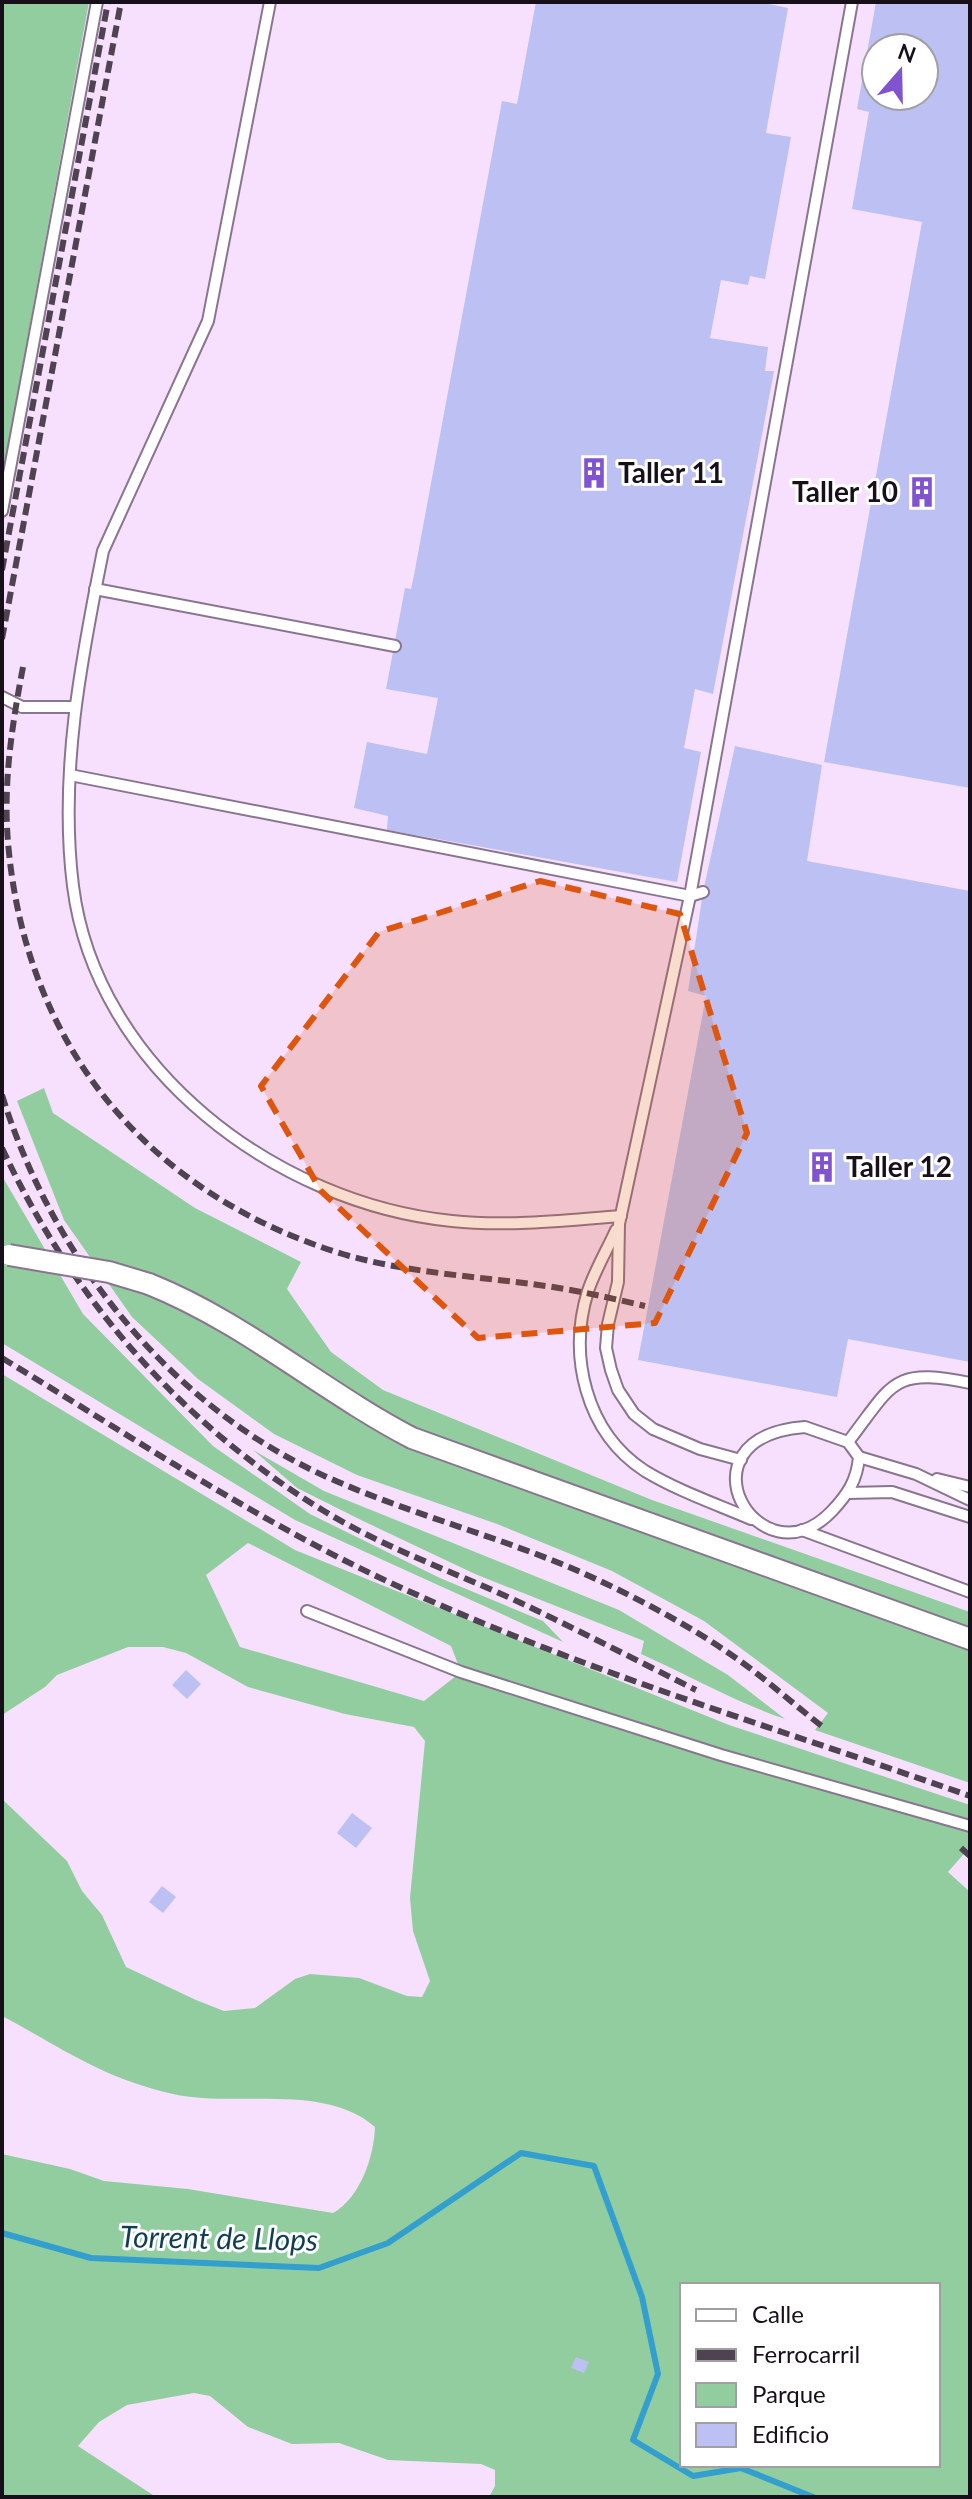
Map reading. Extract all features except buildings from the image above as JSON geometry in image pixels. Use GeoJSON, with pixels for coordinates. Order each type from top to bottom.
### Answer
{"type":"FeatureCollection","features":[{"type":"Feature","properties":{"kind":"street"},"geometry":{"type":"LineString","coordinates":[[6,1254],[109,1272],[192,1301],[232,1323],[359,1410],[412,1438],[970,1639]]}},
{"type":"Feature","properties":{"kind":"lane"},"geometry":{"type":"LineString","coordinates":[[2,511],[97,2]]}},
{"type":"Feature","properties":{"kind":"lane"},"geometry":{"type":"LineString","coordinates":[[270,2],[208,321],[103,551],[95,589],[75,707],[70,775],[73,888],[88,948],[111,999],[135,1039],[191,1103],[224,1130],[291,1174],[370,1205],[409,1214],[499,1223],[620,1220]]}},
{"type":"Feature","properties":{"kind":"lane"},"geometry":{"type":"LineString","coordinates":[[741,1460],[700,1449],[653,1429],[634,1414],[618,1390],[606,1348],[618,1282],[620,1220],[690,896],[852,2]]}},
{"type":"Feature","properties":{"kind":"lane"},"geometry":{"type":"LineString","coordinates":[[95,589],[395,646]]}},
{"type":"Feature","properties":{"kind":"lane"},"geometry":{"type":"LineString","coordinates":[[2,697],[22,707],[75,707]]}},
{"type":"Feature","properties":{"kind":"lane"},"geometry":{"type":"LineString","coordinates":[[70,775],[690,896],[703,892]]}},
{"type":"Feature","properties":{"kind":"lane"},"geometry":{"type":"LineString","coordinates":[[620,1220],[592,1279],[582,1318],[580,1369],[588,1397],[618,1447],[642,1469],[767,1527],[802,1530],[970,1592]]}},
{"type":"Feature","properties":{"kind":"lane"},"geometry":{"type":"LineString","coordinates":[[848,1442],[889,1388],[901,1379],[920,1375],[970,1383]]}},
{"type":"Feature","properties":{"kind":"lane"},"geometry":{"type":"LineString","coordinates":[[751,1519],[740,1504],[736,1487],[741,1460],[757,1440],[784,1428],[805,1427],[848,1442],[859,1457],[970,1487]]}},
{"type":"Feature","properties":{"kind":"lane"},"geometry":{"type":"LineString","coordinates":[[802,1530],[817,1524],[848,1493],[858,1471],[859,1457]]}},
{"type":"Feature","properties":{"kind":"lane"},"geometry":{"type":"LineString","coordinates":[[916,1474],[970,1500]]}},
{"type":"Feature","properties":{"kind":"lane"},"geometry":{"type":"LineString","coordinates":[[848,1493],[892,1492],[970,1517]]}},
{"type":"Feature","properties":{"kind":"lane"},"geometry":{"type":"LineString","coordinates":[[307,1611],[476,1676],[721,1755],[970,1826]]}},
{"type":"Feature","properties":{"kind":"highlighted area"},"geometry":{"type":"Polygon","coordinates":[[[540,881],[680,914],[747,1133],[655,1323],[478,1338],[321,1191],[261,1086],[379,932],[540,881]]]}},
{"type":"Feature","properties":{"kind":"green space"},"geometry":{"type":"Polygon","coordinates":[[[2,2],[89,2],[2,478],[2,2]]]}},
{"type":"Feature","properties":{"kind":"green space"},"geometry":{"type":"Polygon","coordinates":[[[44,1088],[53,1113],[195,1208],[301,1262],[287,1289],[331,1352],[383,1390],[652,1500],[970,1612],[970,1783],[815,1730],[828,1713],[704,1621],[612,1571],[497,1524],[357,1475],[274,1434],[198,1379],[132,1317],[64,1220],[17,1101],[44,1088]]]}},
{"type":"Feature","properties":{"kind":"green space"},"geometry":{"type":"Polygon","coordinates":[[[2,1176],[83,1314],[213,1446],[310,1514],[440,1578],[543,1621],[563,1642],[295,1520],[2,1343],[2,1176]]]}},
{"type":"Feature","properties":{"kind":"green space"},"geometry":{"type":"Polygon","coordinates":[[[2,1374],[295,1550],[729,1725],[970,1805],[970,1847],[948,1872],[970,1892],[970,2497],[489,2497],[495,2486],[495,2470],[481,2464],[388,2460],[339,2443],[292,2444],[248,2427],[210,2396],[194,2393],[127,2405],[99,2422],[78,2446],[156,2497],[2,2497],[2,2154],[70,2169],[104,2181],[188,2189],[333,2213],[351,2197],[364,2176],[375,2127],[354,2113],[305,2100],[197,2098],[148,2087],[104,2071],[2,2016],[2,1799],[67,1861],[82,1891],[102,1915],[126,1967],[196,2000],[224,2011],[255,2008],[295,1979],[310,1974],[359,1978],[407,1996],[422,1997],[430,1981],[413,1931],[410,1898],[425,1741],[414,1727],[345,1714],[248,1687],[186,1653],[163,1647],[128,1647],[57,1675],[45,1687],[2,1715],[2,1374]],[[248,1543],[206,1575],[240,1647],[424,1701],[461,1672],[451,1646],[248,1543]]]}},
{"type":"Feature","properties":{"kind":"green space"},"geometry":{"type":"Polygon","coordinates":[[[253,1450],[324,1491],[619,1610],[728,1675],[785,1719],[730,1697],[641,1654],[644,1641],[475,1574],[297,1488],[253,1450]]]}},
{"type":"Feature","properties":{"kind":"waterway","name":"Torrent de Llops"},"geometry":{"type":"LineString","coordinates":[[2,2233],[91,2258],[319,2268],[388,2243],[521,2153],[594,2166],[642,2297],[658,2374],[633,2440],[693,2476],[741,2468],[813,2497]]}},
{"type":"Feature","properties":{"kind":"railway"},"geometry":{"type":"LineString","coordinates":[[2,570],[108,2]]}},
{"type":"Feature","properties":{"kind":"railway"},"geometry":{"type":"LineString","coordinates":[[2,639],[121,2]]}},
{"type":"Feature","properties":{"kind":"railway"},"geometry":{"type":"LineString","coordinates":[[23,667],[12,732],[7,798],[8,842],[19,916],[40,985],[70,1047],[110,1103],[157,1152],[212,1194],[276,1229],[346,1255],[415,1270],[560,1288],[645,1306]]}},
{"type":"Feature","properties":{"kind":"railway"},"geometry":{"type":"LineString","coordinates":[[2,1095],[24,1156],[53,1215],[87,1271],[127,1324],[173,1372],[223,1415],[277,1451],[336,1481],[564,1565],[649,1605],[733,1656],[823,1727]]}},
{"type":"Feature","properties":{"kind":"railway"},"geometry":{"type":"LineString","coordinates":[[2,1148],[30,1203],[97,1306],[136,1354],[223,1439],[272,1477],[348,1525],[521,1603],[696,1690]]}},
{"type":"Feature","properties":{"kind":"railway"},"geometry":{"type":"LineString","coordinates":[[2,1358],[279,1525],[374,1575],[446,1608],[669,1693],[970,1796]]}},
{"type":"Feature","properties":{"kind":"railway"},"geometry":{"type":"LineString","coordinates":[[961,1848],[970,1856]]}},
{"type":"Feature","properties":{"kind":"place","name":"Taller 11"},"geometry":{"type":"Point","coordinates":[594,473]}},
{"type":"Feature","properties":{"kind":"place","name":"Taller 10"},"geometry":{"type":"Point","coordinates":[922,492]}},
{"type":"Feature","properties":{"kind":"place","name":"Taller 12"},"geometry":{"type":"Point","coordinates":[822,1167]}}]}
